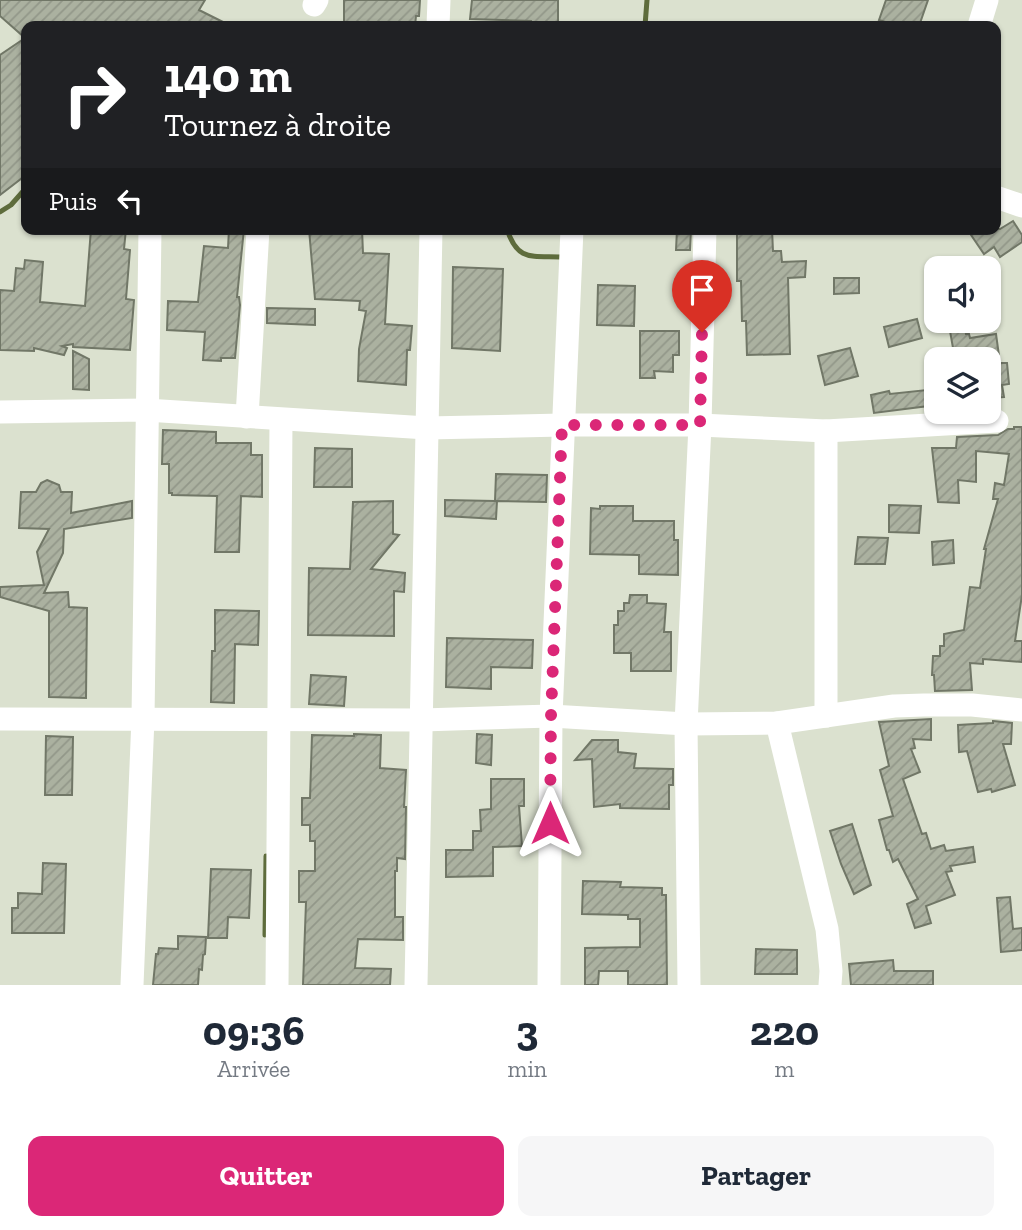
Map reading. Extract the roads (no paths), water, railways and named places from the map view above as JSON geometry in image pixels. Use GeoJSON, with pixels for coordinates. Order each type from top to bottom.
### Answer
{"type":"FeatureCollection","features":[{"type":"Feature","properties":{"kind":"street"},"geometry":{"type":"LineString","coordinates":[[438,21],[439,0]]}},
{"type":"Feature","properties":{"kind":"street"},"geometry":{"type":"LineString","coordinates":[[981,21],[987,0]]}},
{"type":"Feature","properties":{"kind":"street"},"geometry":{"type":"LineString","coordinates":[[1001,199],[1022,206]]}},
{"type":"Feature","properties":{"kind":"street"},"geometry":{"type":"LineString","coordinates":[[132,985],[143,718],[150,235]]}},
{"type":"Feature","properties":{"kind":"street"},"geometry":{"type":"LineString","coordinates":[[247,417],[258,235]]}},
{"type":"Feature","properties":{"kind":"street"},"geometry":{"type":"LineString","coordinates":[[416,985],[431,235]]}},
{"type":"Feature","properties":{"kind":"street"},"geometry":{"type":"LineString","coordinates":[[549,985],[551,716],[572,235]]}},
{"type":"Feature","properties":{"kind":"street"},"geometry":{"type":"LineString","coordinates":[[689,985],[686,724],[700,425],[705,235]]}},
{"type":"Feature","properties":{"kind":"street"},"geometry":{"type":"LineString","coordinates":[[0,412],[146,410],[427,428],[700,425],[826,431],[946,424]]}},
{"type":"Feature","properties":{"kind":"street"},"geometry":{"type":"LineString","coordinates":[[277,985],[281,419]]}},
{"type":"Feature","properties":{"kind":"street"},"geometry":{"type":"LineString","coordinates":[[826,431],[826,716]]}},
{"type":"Feature","properties":{"kind":"street"},"geometry":{"type":"LineString","coordinates":[[0,719],[422,720],[551,716],[686,724],[777,723],[924,705],[972,705],[1022,710]]}},
{"type":"Feature","properties":{"kind":"street"},"geometry":{"type":"LineString","coordinates":[[777,723],[827,929],[830,985]]}},
{"type":"Feature","properties":{"kind":"waterway"},"geometry":{"type":"LineString","coordinates":[[645,21],[647,0]]}},
{"type":"Feature","properties":{"kind":"waterway"},"geometry":{"type":"LineString","coordinates":[[0,212],[21,194]]}},
{"type":"Feature","properties":{"kind":"waterway"},"geometry":{"type":"LineString","coordinates":[[509,235],[515,247],[526,255],[560,257]]}},
{"type":"Feature","properties":{"kind":"waterway"},"geometry":{"type":"LineString","coordinates":[[265,935],[266,856]]}}]}
